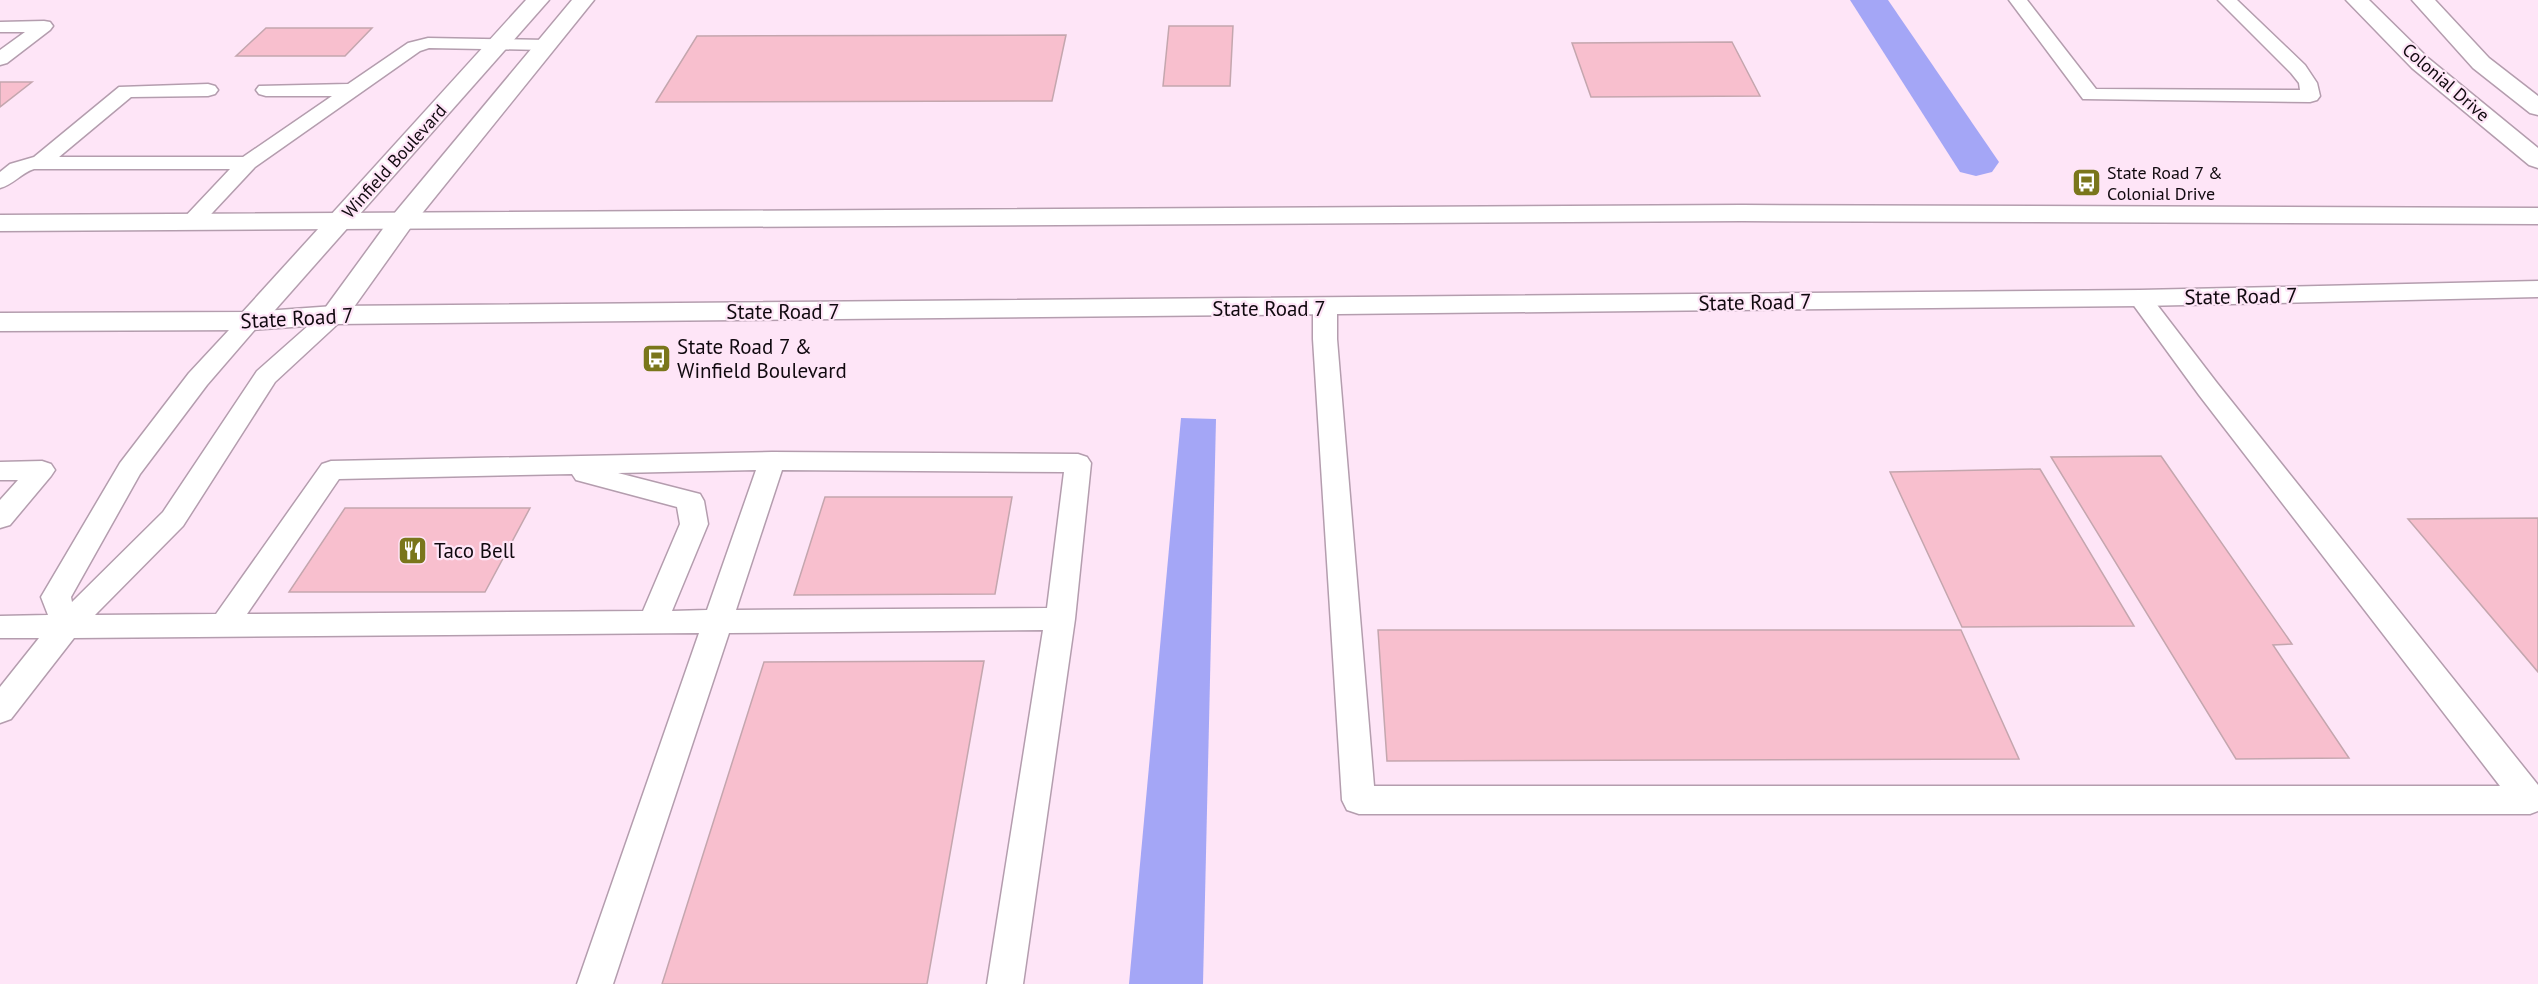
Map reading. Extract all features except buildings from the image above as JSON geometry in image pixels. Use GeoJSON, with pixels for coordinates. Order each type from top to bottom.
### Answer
{"type":"FeatureCollection","features":[{"type":"Feature","properties":{"kind":"main road","name":"Winfield Boulevard"},"geometry":{"type":"LineString","coordinates":[[250,321],[538,0]]}},
{"type":"Feature","properties":{"kind":"main road","name":"Winfield Boulevard"},"geometry":{"type":"LineString","coordinates":[[334,315],[402,221],[583,0]]}},
{"type":"Feature","properties":{"kind":"main road","name":"Colonial Drive"},"geometry":{"type":"LineString","coordinates":[[2357,0],[2421,63],[2538,160]]}},
{"type":"Feature","properties":{"kind":"main road","name":"Colonial Drive"},"geometry":{"type":"LineString","coordinates":[[2423,0],[2481,63],[2538,108]]}},
{"type":"Feature","properties":{"kind":"main road"},"geometry":{"type":"LineString","coordinates":[[0,223],[1719,213],[2538,216]]}},
{"type":"Feature","properties":{"kind":"main road","name":"State Road 7"},"geometry":{"type":"LineString","coordinates":[[0,322],[250,321],[334,315],[2140,298],[2538,289]]}},
{"type":"Feature","properties":{"kind":"lane"},"geometry":{"type":"LineString","coordinates":[[2018,0],[2090,95],[2310,96],[2308,82],[2298,69],[2226,0]]}},
{"type":"Feature","properties":{"kind":"lane"},"geometry":{"type":"LineString","coordinates":[[0,27],[44,27],[0,59]]}},
{"type":"Feature","properties":{"kind":"lane"},"geometry":{"type":"LineString","coordinates":[[190,222],[248,163],[420,45],[499,43],[546,45]]}},
{"type":"Feature","properties":{"kind":"lane"},"geometry":{"type":"LineString","coordinates":[[39,163],[126,91],[208,90]]}},
{"type":"Feature","properties":{"kind":"lane"},"geometry":{"type":"LineString","coordinates":[[266,90],[354,90]]}},
{"type":"Feature","properties":{"kind":"lane"},"geometry":{"type":"LineString","coordinates":[[122,151],[165,157],[248,163]]}},
{"type":"Feature","properties":{"kind":"lane"},"geometry":{"type":"LineString","coordinates":[[0,182],[23,165],[165,157],[221,151]]}},
{"type":"Feature","properties":{"kind":"lane"},"geometry":{"type":"LineString","coordinates":[[1325,307],[1325,339],[1359,800],[2530,800],[2215,399],[2140,298]]}},
{"type":"Feature","properties":{"kind":"lane"},"geometry":{"type":"LineString","coordinates":[[0,710],[66,627],[173,519],[266,376],[334,315]]}},
{"type":"Feature","properties":{"kind":"lane"},"geometry":{"type":"LineString","coordinates":[[66,627],[56,597],[129,469],[198,379],[250,321]]}},
{"type":"Feature","properties":{"kind":"lane"},"geometry":{"type":"LineString","coordinates":[[224,625],[331,471],[772,461],[1078,463],[1060,619],[1005,984]]}},
{"type":"Feature","properties":{"kind":"lane"},"geometry":{"type":"LineString","coordinates":[[595,984],[772,461]]}},
{"type":"Feature","properties":{"kind":"lane"},"geometry":{"type":"LineString","coordinates":[[553,466],[690,501],[694,524],[653,621]]}},
{"type":"Feature","properties":{"kind":"lane"},"geometry":{"type":"LineString","coordinates":[[0,471],[42,470],[0,518]]}},
{"type":"Feature","properties":{"kind":"lane"},"geometry":{"type":"LineString","coordinates":[[0,627],[1060,619]]}},
{"type":"Feature","properties":{"kind":"water"},"geometry":{"type":"Polygon","coordinates":[[[1181,418],[1216,419],[1203,984],[1129,984],[1181,418]]]}},
{"type":"Feature","properties":{"kind":"waterway"},"geometry":{"type":"LineString","coordinates":[[1869,0],[1976,162]]}},
{"type":"Feature","properties":{"kind":"place","name":"State Road 7 & Colonial Drive"},"geometry":{"type":"Point","coordinates":[2086,182]}},
{"type":"Feature","properties":{"kind":"place","name":"State Road 7 & Winfield Boulevard"},"geometry":{"type":"Point","coordinates":[656,358]}},
{"type":"Feature","properties":{"kind":"place","name":"Taco Bell"},"geometry":{"type":"Point","coordinates":[413,550]}}]}
